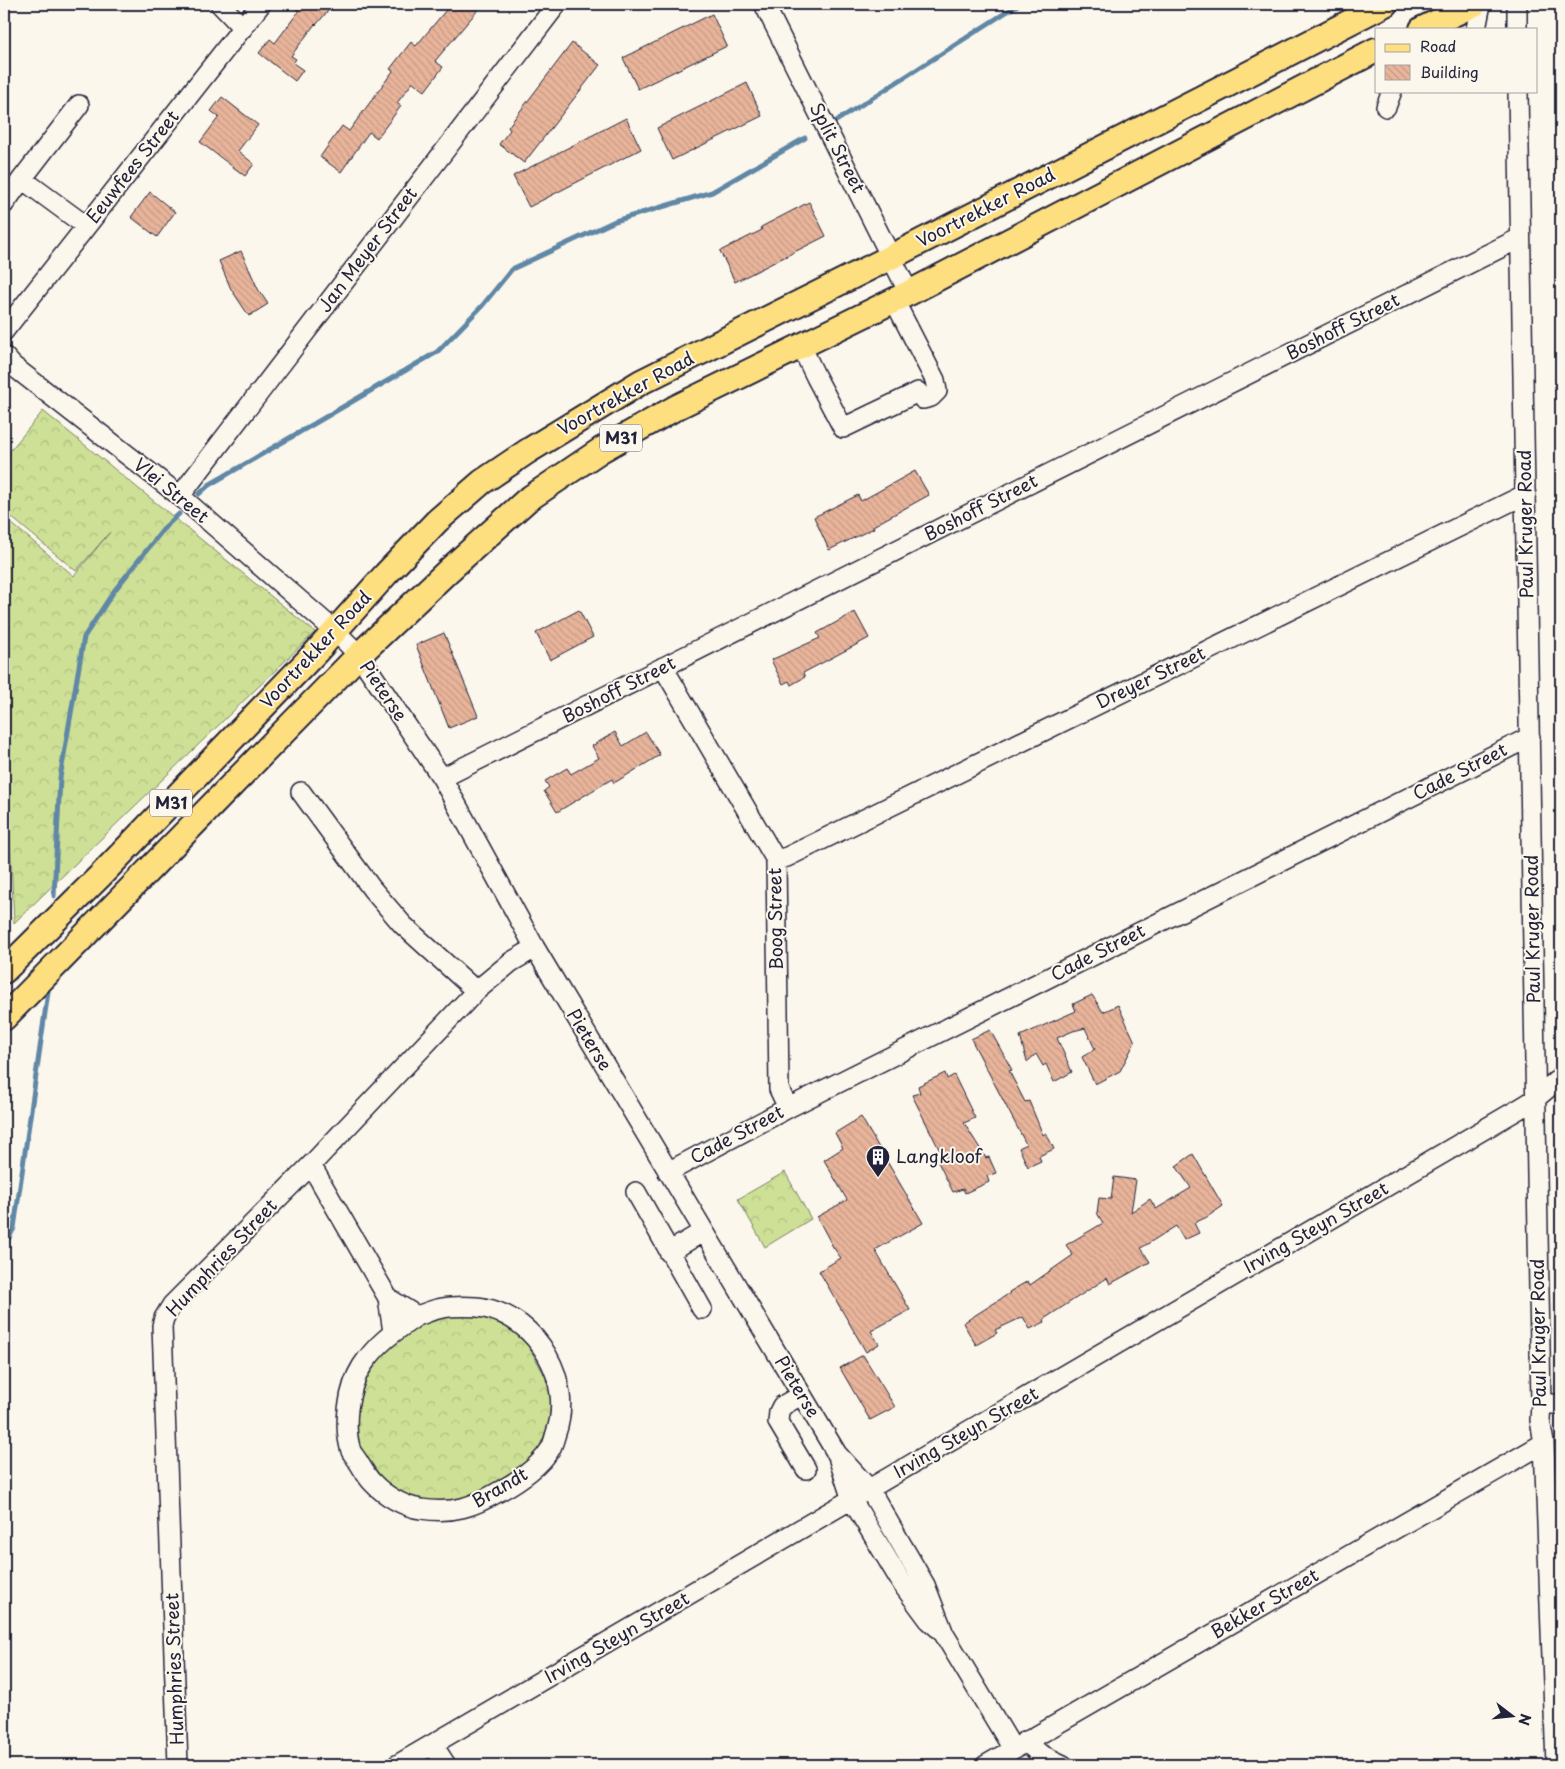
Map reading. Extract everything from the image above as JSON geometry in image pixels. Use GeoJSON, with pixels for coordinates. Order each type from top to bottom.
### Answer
{"type":"FeatureCollection","features":[{"type":"Feature","properties":{"kind":"main road","name":"Voortrekker Road"},"geometry":{"type":"LineString","coordinates":[[4,971],[100,876],[437,521],[482,482],[520,456],[641,382],[891,257],[1384,4]]}},
{"type":"Feature","properties":{"kind":"main road"},"geometry":{"type":"LineString","coordinates":[[1424,28],[1475,4]]}},
{"type":"Feature","properties":{"kind":"main road","name":"Voortrekker Road"},"geometry":{"type":"LineString","coordinates":[[4,1018],[359,655],[527,500],[602,450],[669,411],[901,297],[1375,51]]}},
{"type":"Feature","properties":{"kind":"street"},"geometry":{"type":"LineString","coordinates":[[220,4],[243,28]]}},
{"type":"Feature","properties":{"kind":"street","name":"Eeuwfees Street"},"geometry":{"type":"LineString","coordinates":[[4,330],[261,4]]}},
{"type":"Feature","properties":{"kind":"street","name":"Jan Meyer Street"},"geometry":{"type":"LineString","coordinates":[[180,496],[556,4]]}},
{"type":"Feature","properties":{"kind":"street","name":"Split Street"},"geometry":{"type":"LineString","coordinates":[[764,4],[891,257],[901,297],[935,380],[937,391],[924,400],[918,392],[843,428],[801,346]]}},
{"type":"Feature","properties":{"kind":"street"},"geometry":{"type":"LineString","coordinates":[[1476,28],[1481,4]]}},
{"type":"Feature","properties":{"kind":"street"},"geometry":{"type":"LineString","coordinates":[[1517,4],[1517,28]]}},
{"type":"Feature","properties":{"kind":"street","name":"Paul Kruger Road"},"geometry":{"type":"LineString","coordinates":[[1518,92],[1540,1420],[1544,1443],[1556,1765]]}},
{"type":"Feature","properties":{"kind":"street"},"geometry":{"type":"LineString","coordinates":[[4,204],[79,105]]}},
{"type":"Feature","properties":{"kind":"street"},"geometry":{"type":"LineString","coordinates":[[22,179],[86,226]]}},
{"type":"Feature","properties":{"kind":"street","name":"Boshoff Street"},"geometry":{"type":"LineString","coordinates":[[442,778],[1520,238]]}},
{"type":"Feature","properties":{"kind":"street","name":"Vlei Street"},"geometry":{"type":"LineString","coordinates":[[4,356],[13,366],[180,496],[334,631]]}},
{"type":"Feature","properties":{"kind":"street","name":"Dreyer Street"},"geometry":{"type":"LineString","coordinates":[[776,860],[787,857],[1526,494]]}},
{"type":"Feature","properties":{"kind":"street","name":"Pieterse"},"geometry":{"type":"LineString","coordinates":[[334,631],[359,655],[442,778],[535,948],[837,1454],[870,1490],[926,1585],[944,1634]]}},
{"type":"Feature","properties":{"kind":"street","name":"Boog Street"},"geometry":{"type":"LineString","coordinates":[[663,668],[776,860],[779,1089],[788,1108]]}},
{"type":"Feature","properties":{"kind":"street","name":"Cade Street"},"geometry":{"type":"LineString","coordinates":[[668,1172],[788,1108],[1530,737]]}},
{"type":"Feature","properties":{"kind":"street"},"geometry":{"type":"LineString","coordinates":[[301,792],[372,889],[402,925],[476,991]]}},
{"type":"Feature","properties":{"kind":"street","name":"Humphries Street"},"geometry":{"type":"LineString","coordinates":[[178,1765],[162,1326],[164,1318],[172,1305],[311,1165],[476,991],[511,962],[535,948]]}},
{"type":"Feature","properties":{"kind":"street","name":"Irving Steyn Street"},"geometry":{"type":"LineString","coordinates":[[397,1765],[870,1490],[1535,1099],[1561,1077]]}},
{"type":"Feature","properties":{"kind":"street"},"geometry":{"type":"LineString","coordinates":[[311,1165],[388,1298],[393,1332]]}},
{"type":"Feature","properties":{"kind":"street"},"geometry":{"type":"LineString","coordinates":[[636,1192],[702,1310]]}},
{"type":"Feature","properties":{"kind":"street"},"geometry":{"type":"LineString","coordinates":[[669,1252],[704,1231]]}},
{"type":"Feature","properties":{"kind":"street"},"geometry":{"type":"LineString","coordinates":[[388,1298],[417,1316]]}},
{"type":"Feature","properties":{"kind":"street","name":"Brandt"},"geometry":{"type":"LineString","coordinates":[[443,1307],[484,1308],[511,1317],[532,1334],[546,1354],[556,1375],[562,1401],[559,1425],[550,1450],[534,1468],[508,1487],[481,1502],[462,1509],[438,1512],[414,1508],[392,1498],[372,1482],[351,1451],[348,1428],[349,1396],[361,1368],[380,1343],[417,1316],[443,1307]]}},
{"type":"Feature","properties":{"kind":"street"},"geometry":{"type":"LineString","coordinates":[[802,1395],[782,1406],[778,1412],[778,1422],[806,1469]]}},
{"type":"Feature","properties":{"kind":"street"},"geometry":{"type":"LineString","coordinates":[[1541,1404],[1561,1404]]}},
{"type":"Feature","properties":{"kind":"street","name":"Bekker Street"},"geometry":{"type":"LineString","coordinates":[[986,1765],[1544,1443]]}},
{"type":"Feature","properties":{"kind":"street","name":"Pieterse"},"geometry":{"type":"LineString","coordinates":[[837,1454],[852,1500],[903,1585],[929,1620],[944,1634],[1019,1745]]}},
{"type":"Feature","properties":{"kind":"street"},"geometry":{"type":"LineString","coordinates":[[433,1745],[446,1765]]}},
{"type":"Feature","properties":{"kind":"street"},"geometry":{"type":"LineString","coordinates":[[1019,1745],[1064,1765]]}},
{"type":"Feature","properties":{"kind":"green space"},"geometry":{"type":"Polygon","coordinates":[[[43,411],[315,632],[14,923],[4,708],[4,517],[74,576],[110,532],[76,571],[4,511],[4,458],[43,411]]]}},
{"type":"Feature","properties":{"kind":"green space"},"geometry":{"type":"Polygon","coordinates":[[[785,1172],[811,1219],[765,1247],[738,1199],[785,1172]]]}},
{"type":"Feature","properties":{"kind":"green space"},"geometry":{"type":"Polygon","coordinates":[[[476,1315],[503,1324],[525,1340],[548,1381],[551,1401],[549,1425],[536,1454],[520,1469],[481,1494],[449,1504],[404,1497],[367,1467],[353,1432],[354,1411],[368,1370],[380,1355],[416,1327],[437,1317],[476,1315]]]}},
{"type":"Feature","properties":{"kind":"building"},"geometry":{"type":"Polygon","coordinates":[[[290,4],[334,4],[315,24],[291,56],[296,59],[293,63],[303,70],[295,81],[259,53],[270,39],[275,43],[299,11],[290,4]]]}},
{"type":"Feature","properties":{"kind":"building"},"geometry":{"type":"Polygon","coordinates":[[[451,4],[483,4],[435,61],[443,67],[425,91],[413,82],[397,103],[401,106],[377,138],[369,132],[341,172],[320,157],[342,126],[349,131],[393,71],[390,69],[411,42],[416,46],[451,4]]]}},
{"type":"Feature","properties":{"kind":"building"},"geometry":{"type":"Polygon","coordinates":[[[712,14],[727,46],[638,89],[623,58],[712,14]]]}},
{"type":"Feature","properties":{"kind":"building"},"geometry":{"type":"Polygon","coordinates":[[[572,43],[600,65],[524,163],[499,144],[510,130],[508,127],[572,43]]]}},
{"type":"Feature","properties":{"kind":"building"},"geometry":{"type":"Polygon","coordinates":[[[747,83],[762,116],[672,160],[657,128],[747,83]]]}},
{"type":"Feature","properties":{"kind":"building"},"geometry":{"type":"Polygon","coordinates":[[[222,97],[258,125],[238,151],[254,164],[245,176],[200,142],[219,117],[211,111],[222,97]]]}},
{"type":"Feature","properties":{"kind":"building"},"geometry":{"type":"Polygon","coordinates":[[[626,118],[641,149],[529,207],[513,176],[626,118]]]}},
{"type":"Feature","properties":{"kind":"building"},"geometry":{"type":"Polygon","coordinates":[[[150,192],[175,212],[157,237],[131,217],[150,192]]]}},
{"type":"Feature","properties":{"kind":"building"},"geometry":{"type":"Polygon","coordinates":[[[809,202],[826,236],[735,282],[720,251],[762,230],[761,227],[809,202]]]}},
{"type":"Feature","properties":{"kind":"building"},"geometry":{"type":"Polygon","coordinates":[[[241,251],[258,289],[268,304],[249,316],[231,289],[219,261],[241,251]]]}},
{"type":"Feature","properties":{"kind":"building"},"geometry":{"type":"Polygon","coordinates":[[[915,471],[929,495],[873,526],[874,528],[829,550],[814,517],[858,495],[861,501],[915,471]]]}},
{"type":"Feature","properties":{"kind":"building"},"geometry":{"type":"Polygon","coordinates":[[[579,610],[593,637],[550,660],[536,633],[579,610]]]}},
{"type":"Feature","properties":{"kind":"building"},"geometry":{"type":"Polygon","coordinates":[[[855,612],[869,638],[803,673],[805,677],[791,685],[789,681],[783,684],[771,660],[820,638],[817,633],[855,612]]]}},
{"type":"Feature","properties":{"kind":"building"},"geometry":{"type":"Polygon","coordinates":[[[444,633],[478,716],[449,728],[416,645],[444,633]]]}},
{"type":"Feature","properties":{"kind":"building"},"geometry":{"type":"Polygon","coordinates":[[[615,732],[623,746],[646,732],[660,755],[614,783],[612,779],[557,812],[544,791],[549,787],[545,781],[567,768],[571,774],[599,758],[592,746],[615,732]]]}},
{"type":"Feature","properties":{"kind":"building"},"geometry":{"type":"Polygon","coordinates":[[[1092,995],[1103,1012],[1118,1005],[1135,1042],[1120,1071],[1095,1084],[1082,1057],[1095,1049],[1085,1028],[1057,1038],[1072,1072],[1054,1082],[1046,1064],[1043,1066],[1036,1054],[1027,1062],[1020,1036],[1076,1011],[1073,1004],[1092,995]]]}},
{"type":"Feature","properties":{"kind":"building"},"geometry":{"type":"Polygon","coordinates":[[[990,1030],[1012,1070],[1009,1071],[1025,1102],[1029,1101],[1043,1135],[1046,1133],[1054,1149],[1039,1156],[1041,1161],[1028,1167],[1019,1148],[1026,1144],[971,1039],[990,1030]]]}},
{"type":"Feature","properties":{"kind":"building"},"geometry":{"type":"Polygon","coordinates":[[[945,1073],[947,1079],[954,1075],[975,1118],[964,1123],[986,1158],[989,1157],[996,1173],[987,1176],[989,1182],[965,1193],[963,1189],[953,1192],[937,1160],[943,1157],[912,1095],[920,1093],[918,1086],[945,1073]]]}},
{"type":"Feature","properties":{"kind":"building"},"geometry":{"type":"Polygon","coordinates":[[[861,1117],[923,1223],[875,1250],[910,1310],[871,1331],[879,1344],[866,1352],[819,1271],[841,1258],[817,1217],[847,1200],[824,1160],[843,1148],[835,1133],[861,1117]]]}},
{"type":"Feature","properties":{"kind":"building"},"geometry":{"type":"Polygon","coordinates":[[[1193,1154],[1223,1206],[1194,1223],[1199,1233],[1184,1240],[1176,1226],[1141,1248],[1150,1262],[1110,1284],[1107,1278],[1044,1319],[1045,1322],[1030,1329],[1023,1317],[995,1330],[997,1333],[976,1345],[963,1323],[1028,1281],[1030,1285],[1073,1255],[1066,1245],[1103,1223],[1097,1213],[1099,1198],[1111,1199],[1114,1177],[1136,1180],[1131,1212],[1150,1199],[1156,1209],[1191,1188],[1176,1166],[1193,1154]]]}},
{"type":"Feature","properties":{"kind":"building"},"geometry":{"type":"Polygon","coordinates":[[[863,1355],[895,1407],[870,1420],[840,1368],[863,1355]]]}},
{"type":"Feature","properties":{"kind":"waterway"},"geometry":{"type":"LineString","coordinates":[[833,123],[1019,4]]}},
{"type":"Feature","properties":{"kind":"waterway"},"geometry":{"type":"LineString","coordinates":[[199,494],[209,485],[437,352],[482,306],[512,269],[615,221],[712,192],[805,138]]}},
{"type":"Feature","properties":{"kind":"waterway"},"geometry":{"type":"LineString","coordinates":[[54,896],[60,778],[84,637],[114,591],[166,526],[179,514]]}},
{"type":"Feature","properties":{"kind":"waterway"},"geometry":{"type":"LineString","coordinates":[[4,1247],[14,1228],[48,992]]}},
{"type":"Feature","properties":{"kind":"place","name":"Langkloof"},"geometry":{"type":"Point","coordinates":[878,1178]}}]}
